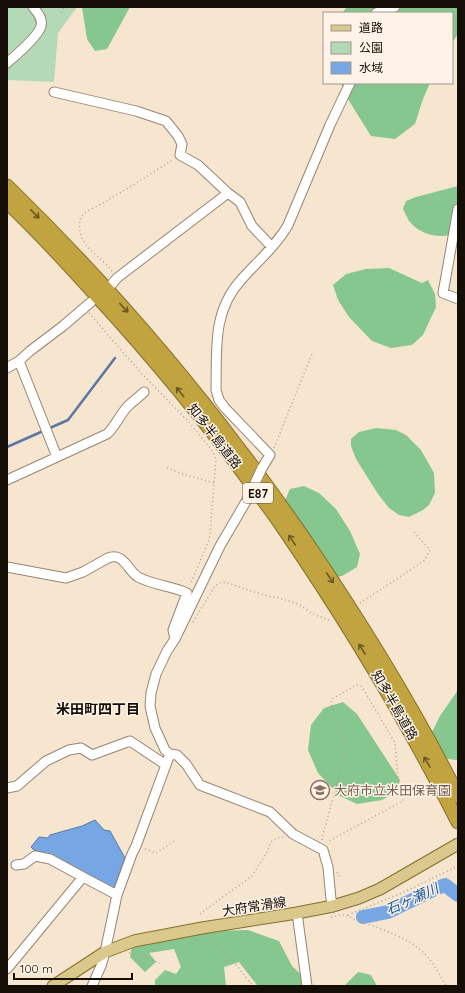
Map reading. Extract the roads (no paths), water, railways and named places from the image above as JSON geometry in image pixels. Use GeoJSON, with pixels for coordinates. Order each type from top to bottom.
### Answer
{"type":"FeatureCollection","features":[{"type":"Feature","properties":{"kind":"highway","name":"知多半島道路"},"geometry":{"type":"LineString","coordinates":[[7,186],[135,320],[187,382],[243,454],[337,587],[364,629],[442,764],[458,796]]}},
{"type":"Feature","properties":{"kind":"highway","name":"知多半島道路"},"geometry":{"type":"LineString","coordinates":[[7,202],[68,264],[174,384],[234,460],[281,524],[328,594],[381,680],[431,769],[458,822]]}},
{"type":"Feature","properties":{"kind":"main road","name":"大府常滑線"},"geometry":{"type":"LineString","coordinates":[[53,986],[105,952],[134,941],[202,928],[297,913],[333,906],[359,898],[380,889],[457,845]]}},
{"type":"Feature","properties":{"kind":"street"},"geometry":{"type":"LineString","coordinates":[[7,63],[39,32],[42,21],[39,14],[32,7]]}},
{"type":"Feature","properties":{"kind":"street"},"geometry":{"type":"LineString","coordinates":[[379,12],[395,7]]}},
{"type":"Feature","properties":{"kind":"street"},"geometry":{"type":"LineString","coordinates":[[333,906],[328,867],[323,850],[291,833],[270,812],[200,784],[186,764],[176,755],[170,754],[165,750],[154,728],[150,706],[151,693],[156,674],[167,651],[175,639],[220,546],[248,498],[262,468],[270,455],[219,400],[216,390],[218,331],[220,318],[230,294],[240,281],[283,235],[330,125],[350,84]]}},
{"type":"Feature","properties":{"kind":"street"},"geometry":{"type":"LineString","coordinates":[[54,92],[102,102],[166,121],[178,136],[182,144],[180,155],[198,165],[240,202],[252,226],[272,248]]}},
{"type":"Feature","properties":{"kind":"street"},"geometry":{"type":"LineString","coordinates":[[115,281],[228,193]]}},
{"type":"Feature","properties":{"kind":"street"},"geometry":{"type":"LineString","coordinates":[[458,209],[443,294],[458,299]]}},
{"type":"Feature","properties":{"kind":"street"},"geometry":{"type":"LineString","coordinates":[[7,368],[19,361],[87,305]]}},
{"type":"Feature","properties":{"kind":"street"},"geometry":{"type":"LineString","coordinates":[[19,361],[57,457]]}},
{"type":"Feature","properties":{"kind":"street"},"geometry":{"type":"LineString","coordinates":[[7,480],[107,434],[110,432],[126,407],[144,392]]}},
{"type":"Feature","properties":{"kind":"street"},"geometry":{"type":"LineString","coordinates":[[7,567],[66,578],[83,572],[108,558],[116,556],[122,559],[138,576],[151,582],[187,593],[173,630],[175,639]]}},
{"type":"Feature","properties":{"kind":"street"},"geometry":{"type":"LineString","coordinates":[[7,788],[17,786],[46,761],[69,750],[81,748],[92,755],[130,741],[166,765]]}},
{"type":"Feature","properties":{"kind":"street"},"geometry":{"type":"LineString","coordinates":[[92,986],[101,966],[105,952],[117,895],[170,754]]}},
{"type":"Feature","properties":{"kind":"street"},"geometry":{"type":"LineString","coordinates":[[16,865],[24,864],[35,856],[50,859],[117,895]]}},
{"type":"Feature","properties":{"kind":"street"},"geometry":{"type":"LineString","coordinates":[[7,970],[83,877]]}},
{"type":"Feature","properties":{"kind":"street"},"geometry":{"type":"LineString","coordinates":[[297,913],[307,986]]}},
{"type":"Feature","properties":{"kind":"water"},"geometry":{"type":"Polygon","coordinates":[[[95,820],[104,830],[110,831],[125,858],[113,888],[59,859],[34,850],[31,847],[39,837],[48,838],[50,835],[82,826],[95,820]]]}},
{"type":"Feature","properties":{"kind":"waterway"},"geometry":{"type":"LineString","coordinates":[[7,447],[68,420],[115,358]]}},
{"type":"Feature","properties":{"kind":"waterway","name":"石ヶ瀬川"},"geometry":{"type":"LineString","coordinates":[[363,917],[388,912],[445,885],[458,895]]}},
{"type":"Feature","properties":{"kind":"place","name":"大府市立米田保育園"},"geometry":{"type":"Point","coordinates":[320,790]}},
{"type":"Feature","properties":{"kind":"district","name":"米田町四丁目"},"geometry":{"type":"Point","coordinates":[98,709]}}]}
